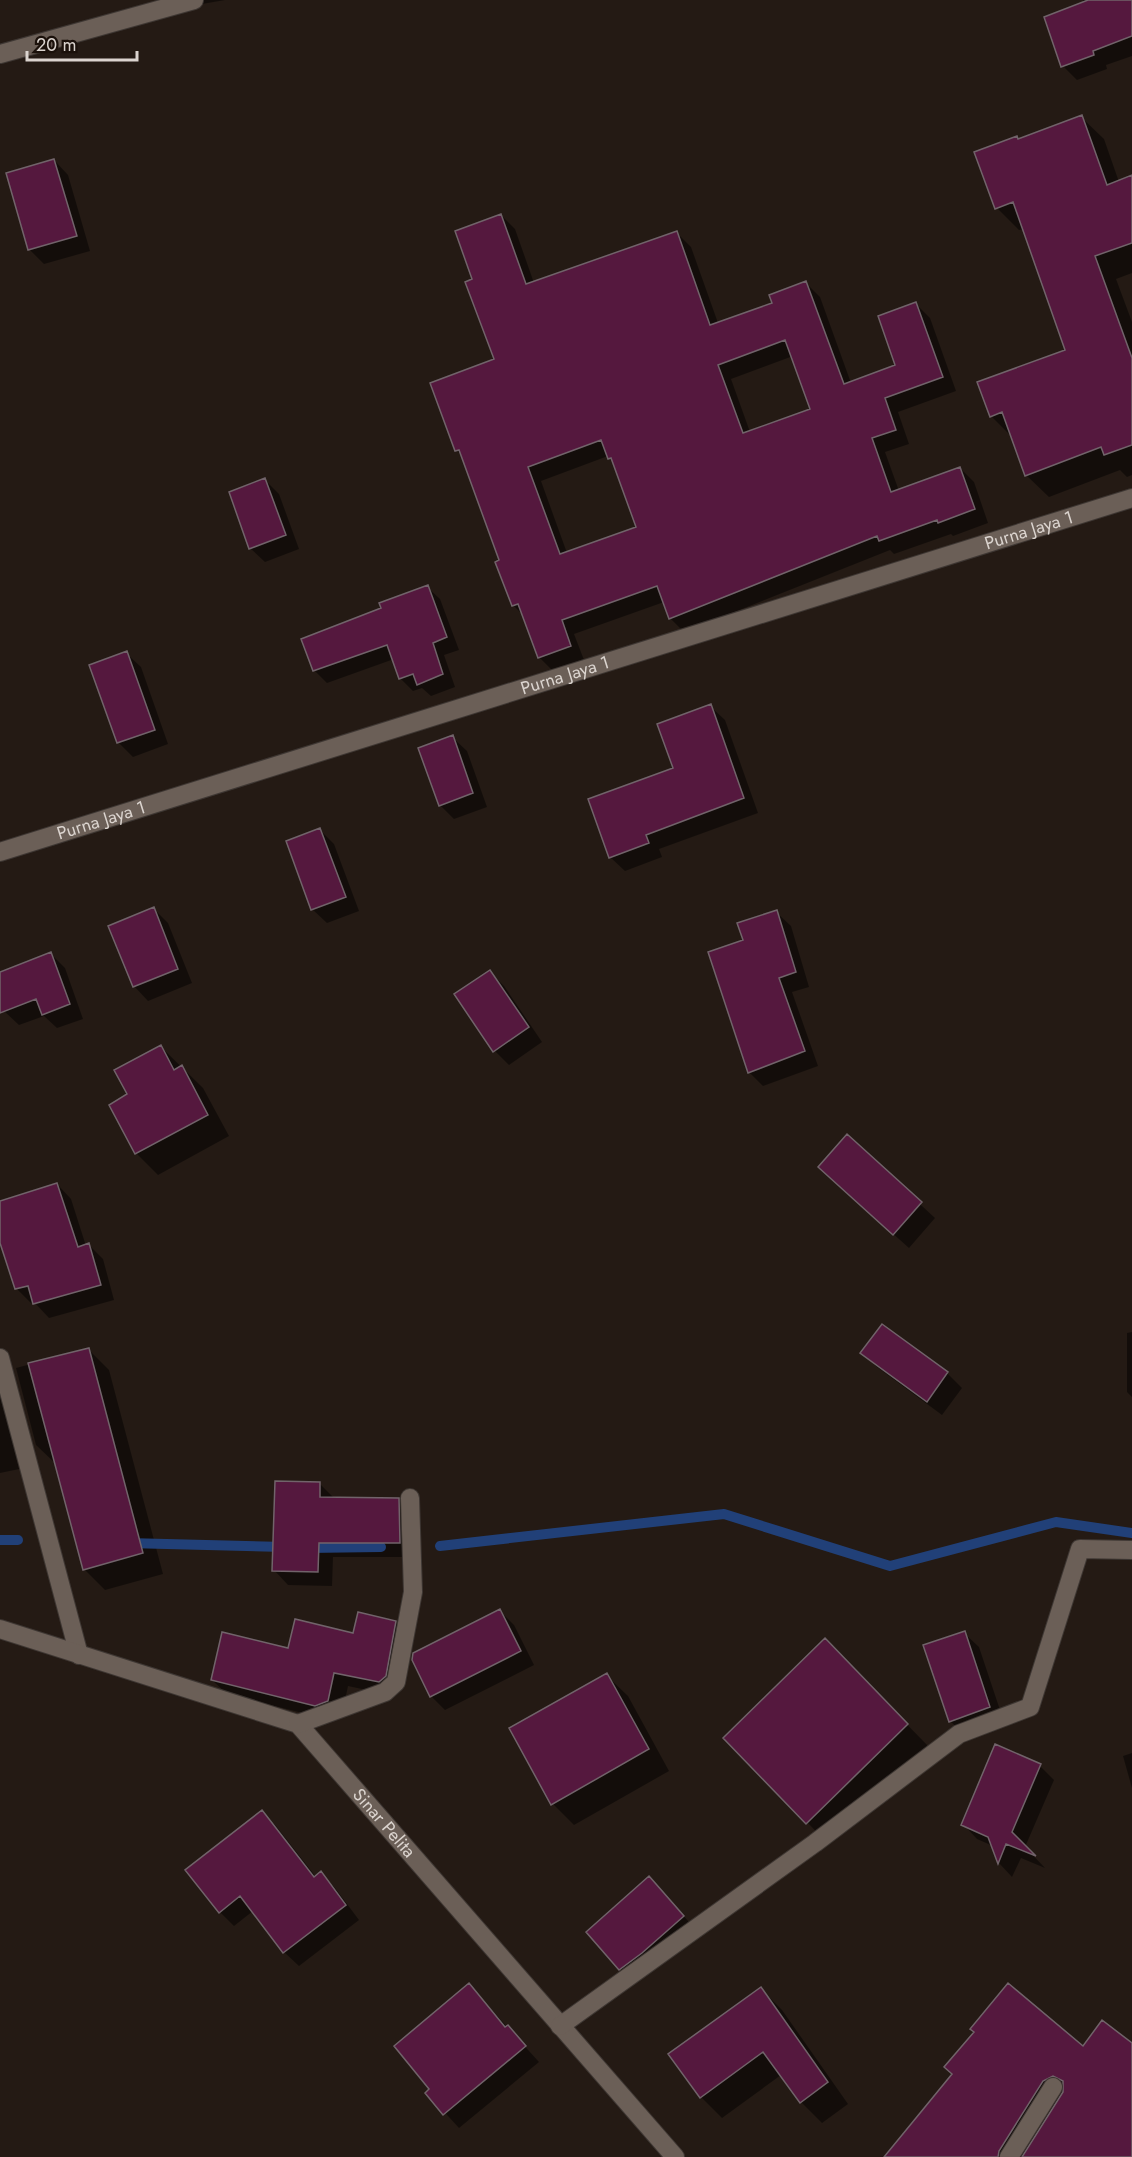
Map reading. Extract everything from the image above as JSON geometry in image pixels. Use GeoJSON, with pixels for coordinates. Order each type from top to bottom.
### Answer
{"type":"FeatureCollection","features":[{"type":"Feature","properties":{"kind":"street"},"geometry":{"type":"LineString","coordinates":[[0,54],[146,7],[194,0]]}},
{"type":"Feature","properties":{"kind":"street","name":"Purna Jaya 1"},"geometry":{"type":"LineString","coordinates":[[0,852],[1132,498]]}},
{"type":"Feature","properties":{"kind":"street"},"geometry":{"type":"LineString","coordinates":[[0,1358],[79,1655]]}},
{"type":"Feature","properties":{"kind":"street"},"geometry":{"type":"LineString","coordinates":[[0,1629],[298,1724],[385,1692],[396,1682],[413,1592],[410,1498]]}},
{"type":"Feature","properties":{"kind":"street"},"geometry":{"type":"LineString","coordinates":[[560,2025],[815,1843],[959,1734],[1030,1707],[1080,1549],[1132,1550]]}},
{"type":"Feature","properties":{"kind":"street","name":"Sinar Pelita"},"geometry":{"type":"LineString","coordinates":[[298,1724],[675,2157]]}},
{"type":"Feature","properties":{"kind":"street"},"geometry":{"type":"LineString","coordinates":[[1009,2157],[1053,2087]]}},
{"type":"Feature","properties":{"kind":"building"},"geometry":{"type":"Polygon","coordinates":[[[1088,0],[1132,0],[1132,36],[1093,51],[1094,55],[1061,67],[1044,17],[1088,0]]]}},
{"type":"Feature","properties":{"kind":"building"},"geometry":{"type":"Polygon","coordinates":[[[1082,115],[1107,185],[1132,175],[1132,243],[1095,256],[1132,358],[1132,445],[1104,455],[1101,447],[1025,476],[1002,412],[990,417],[977,382],[1065,350],[1013,202],[995,209],[974,152],[1017,136],[1018,139],[1082,115]]]}},
{"type":"Feature","properties":{"kind":"building"},"geometry":{"type":"Polygon","coordinates":[[[54,159],[77,236],[28,250],[6,173],[54,159]]]}},
{"type":"Feature","properties":{"kind":"building"},"geometry":{"type":"Polygon","coordinates":[[[501,214],[526,284],[677,231],[710,325],[772,303],[769,295],[806,281],[844,384],[895,365],[878,316],[916,302],[943,377],[885,398],[896,430],[872,438],[891,492],[960,467],[975,509],[879,541],[877,536],[669,619],[657,586],[562,620],[571,646],[538,658],[518,604],[512,606],[495,562],[499,560],[459,450],[455,451],[430,383],[494,359],[465,282],[472,279],[455,231],[501,214]],[[785,340],[718,365],[743,433],[810,409],[785,340]],[[601,440],[528,467],[560,554],[636,527],[611,458],[608,459],[601,440]]]}},
{"type":"Feature","properties":{"kind":"building"},"geometry":{"type":"Polygon","coordinates":[[[265,478],[286,535],[249,549],[229,492],[265,478]]]}},
{"type":"Feature","properties":{"kind":"building"},"geometry":{"type":"Polygon","coordinates":[[[428,585],[447,637],[433,643],[443,674],[417,685],[413,674],[399,679],[387,645],[313,671],[301,639],[381,608],[379,603],[428,585]]]}},
{"type":"Feature","properties":{"kind":"building"},"geometry":{"type":"Polygon","coordinates":[[[127,651],[155,730],[117,743],[89,665],[127,651]]]}},
{"type":"Feature","properties":{"kind":"building"},"geometry":{"type":"Polygon","coordinates":[[[711,704],[744,798],[646,835],[649,843],[609,858],[588,799],[673,768],[657,724],[711,704]]]}},
{"type":"Feature","properties":{"kind":"building"},"geometry":{"type":"Polygon","coordinates":[[[453,735],[473,793],[439,806],[418,748],[453,735]]]}},
{"type":"Feature","properties":{"kind":"building"},"geometry":{"type":"Polygon","coordinates":[[[320,828],[346,897],[311,910],[286,841],[320,828]]]}},
{"type":"Feature","properties":{"kind":"building"},"geometry":{"type":"Polygon","coordinates":[[[154,907],[178,969],[133,987],[108,926],[154,907]]]}},
{"type":"Feature","properties":{"kind":"building"},"geometry":{"type":"Polygon","coordinates":[[[777,910],[796,972],[779,978],[805,1051],[748,1073],[708,952],[743,940],[737,923],[777,910]]]}},
{"type":"Feature","properties":{"kind":"building"},"geometry":{"type":"Polygon","coordinates":[[[51,952],[70,1004],[42,1015],[36,999],[0,1013],[0,972],[51,952]]]}},
{"type":"Feature","properties":{"kind":"building"},"geometry":{"type":"Polygon","coordinates":[[[490,970],[529,1027],[493,1052],[454,994],[490,970]]]}},
{"type":"Feature","properties":{"kind":"building"},"geometry":{"type":"Polygon","coordinates":[[[161,1045],[174,1070],[182,1065],[208,1115],[135,1154],[109,1105],[127,1094],[114,1070],[161,1045]]]}},
{"type":"Feature","properties":{"kind":"building"},"geometry":{"type":"Polygon","coordinates":[[[847,1134],[922,1202],[893,1235],[818,1167],[847,1134]]]}},
{"type":"Feature","properties":{"kind":"building"},"geometry":{"type":"Polygon","coordinates":[[[57,1183],[78,1247],[89,1243],[101,1285],[33,1304],[28,1286],[15,1289],[0,1243],[0,1201],[57,1183]]]}},
{"type":"Feature","properties":{"kind":"building"},"geometry":{"type":"Polygon","coordinates":[[[882,1324],[948,1372],[927,1402],[860,1353],[882,1324]]]}},
{"type":"Feature","properties":{"kind":"building"},"geometry":{"type":"Polygon","coordinates":[[[89,1348],[143,1553],[83,1570],[28,1363],[89,1348]]]}},
{"type":"Feature","properties":{"kind":"building"},"geometry":{"type":"Polygon","coordinates":[[[275,1481],[320,1482],[320,1497],[399,1498],[400,1543],[319,1543],[318,1572],[272,1571],[275,1481]]]}},
{"type":"Feature","properties":{"kind":"building"},"geometry":{"type":"Polygon","coordinates":[[[500,1609],[521,1651],[430,1697],[412,1660],[413,1653],[500,1609]]]}},
{"type":"Feature","properties":{"kind":"building"},"geometry":{"type":"Polygon","coordinates":[[[358,1612],[396,1621],[386,1676],[379,1682],[334,1673],[328,1701],[315,1706],[211,1680],[222,1632],[288,1648],[295,1619],[353,1633],[358,1612]]]}},
{"type":"Feature","properties":{"kind":"building"},"geometry":{"type":"Polygon","coordinates":[[[965,1631],[990,1707],[949,1722],[923,1645],[965,1631]]]}},
{"type":"Feature","properties":{"kind":"building"},"geometry":{"type":"Polygon","coordinates":[[[825,1638],[908,1724],[806,1824],[723,1738],[825,1638]]]}},
{"type":"Feature","properties":{"kind":"building"},"geometry":{"type":"Polygon","coordinates":[[[607,1673],[649,1749],[551,1805],[509,1728],[607,1673]]]}},
{"type":"Feature","properties":{"kind":"building"},"geometry":{"type":"Polygon","coordinates":[[[995,1744],[1041,1764],[1012,1832],[1036,1856],[1006,1844],[998,1864],[988,1837],[961,1825],[995,1744]]]}},
{"type":"Feature","properties":{"kind":"building"},"geometry":{"type":"Polygon","coordinates":[[[262,1810],[314,1877],[321,1871],[346,1905],[283,1953],[240,1896],[219,1913],[185,1870],[262,1810]]]}},
{"type":"Feature","properties":{"kind":"building"},"geometry":{"type":"Polygon","coordinates":[[[649,1876],[684,1916],[619,1970],[586,1932],[649,1876]]]}},
{"type":"Feature","properties":{"kind":"building"},"geometry":{"type":"Polygon","coordinates":[[[469,1983],[505,2027],[508,2025],[526,2046],[443,2115],[425,2093],[429,2089],[394,2046],[469,1983]]]}},
{"type":"Feature","properties":{"kind":"building"},"geometry":{"type":"Polygon","coordinates":[[[1008,1983],[1083,2046],[1102,2020],[1132,2043],[1132,2157],[1022,2157],[1063,2092],[1063,2081],[1053,2076],[1043,2081],[999,2151],[998,2157],[884,2157],[952,2074],[944,2067],[974,2032],[970,2029],[1008,1983]]]}},
{"type":"Feature","properties":{"kind":"building"},"geometry":{"type":"Polygon","coordinates":[[[761,1987],[828,2082],[800,2103],[763,2052],[700,2098],[668,2054],[761,1987]]]}},
{"type":"Feature","properties":{"kind":"waterway"},"geometry":{"type":"LineString","coordinates":[[440,1546],[724,1514],[890,1566],[1056,1522],[1132,1533]]}},
{"type":"Feature","properties":{"kind":"waterway"},"geometry":{"type":"LineString","coordinates":[[0,1540],[18,1540]]}},
{"type":"Feature","properties":{"kind":"waterway"},"geometry":{"type":"LineString","coordinates":[[127,1543],[285,1547]]}},
{"type":"Feature","properties":{"kind":"waterway"},"geometry":{"type":"LineString","coordinates":[[307,1548],[381,1547]]}}]}
